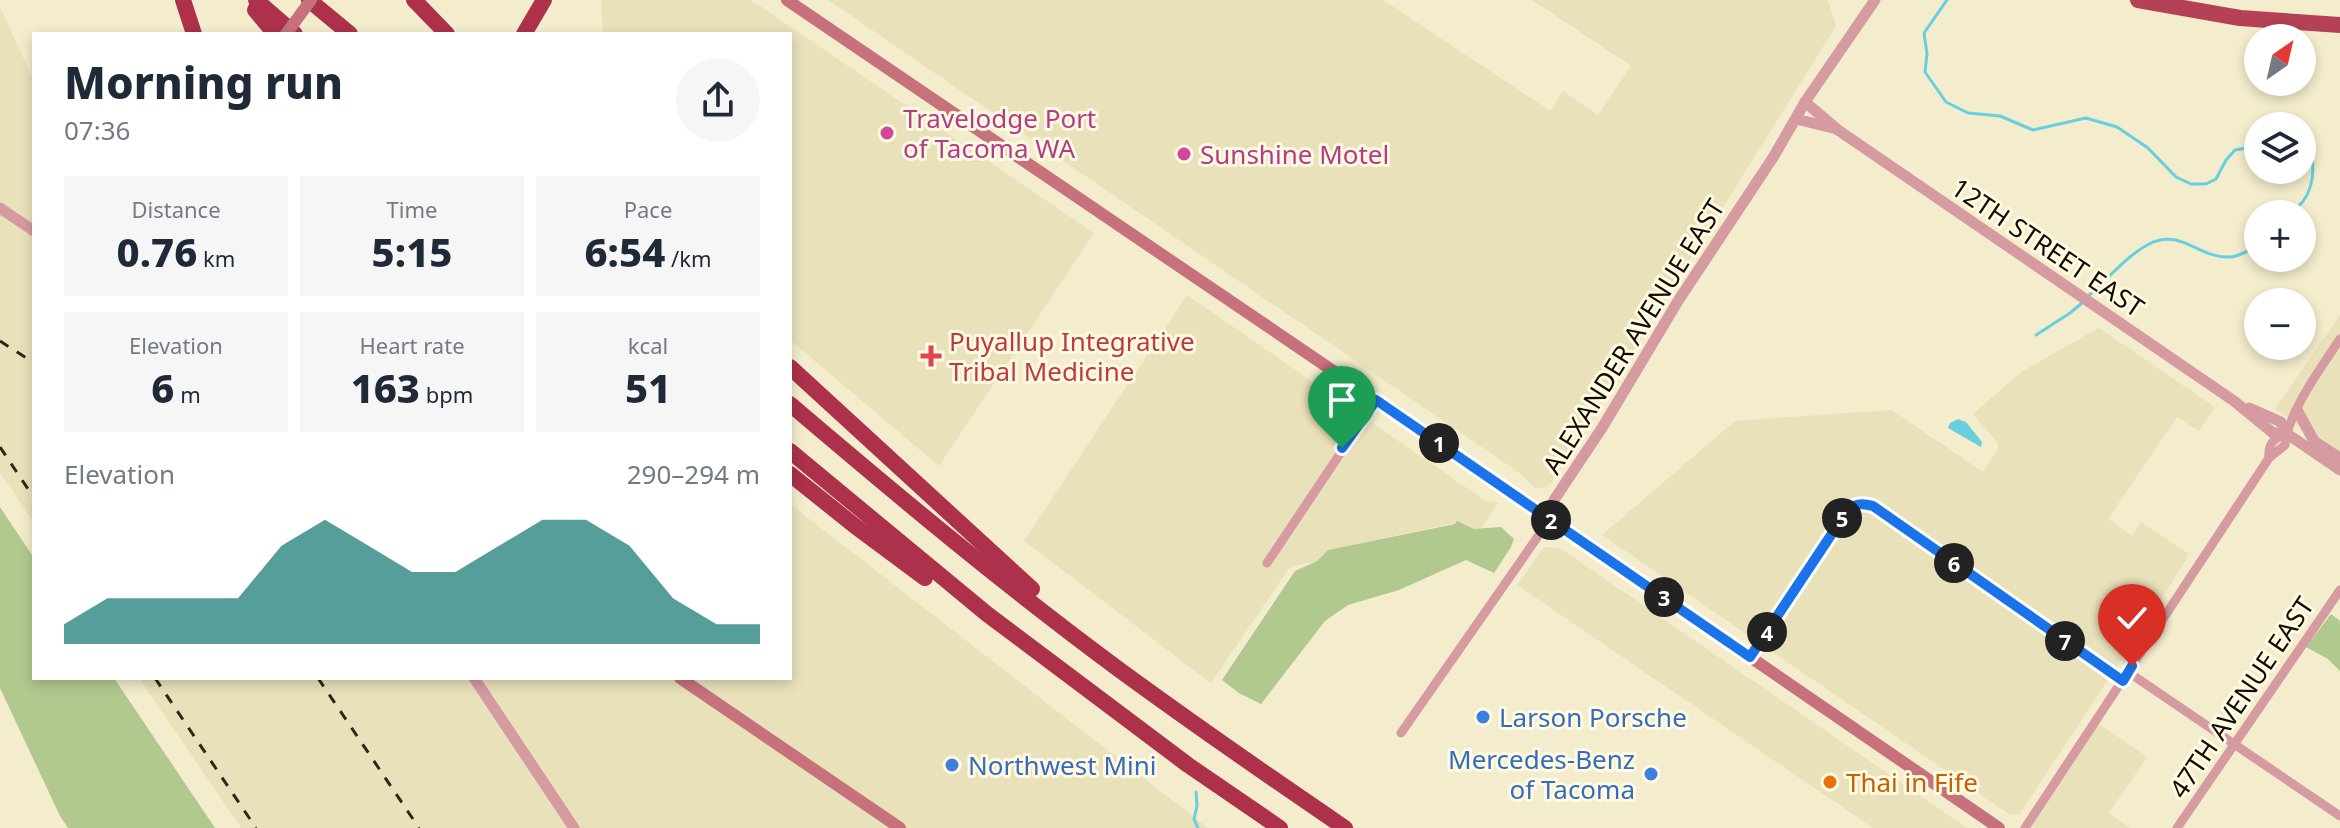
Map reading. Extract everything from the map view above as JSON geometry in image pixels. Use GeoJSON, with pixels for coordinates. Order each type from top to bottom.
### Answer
{"type":"FeatureCollection","features":[{"type":"Feature","properties":{"kind":"highway"},"geometry":{"type":"LineString","coordinates":[[183,0],[193,32]]}},
{"type":"Feature","properties":{"kind":"highway"},"geometry":{"type":"LineString","coordinates":[[246,0],[273,32]]}},
{"type":"Feature","properties":{"kind":"highway"},"geometry":{"type":"LineString","coordinates":[[256,0],[293,32]]}},
{"type":"Feature","properties":{"kind":"highway"},"geometry":{"type":"LineString","coordinates":[[310,0],[348,32]]}},
{"type":"Feature","properties":{"kind":"highway"},"geometry":{"type":"LineString","coordinates":[[414,0],[445,32]]}},
{"type":"Feature","properties":{"kind":"highway"},"geometry":{"type":"LineString","coordinates":[[525,32],[544,0]]}},
{"type":"Feature","properties":{"kind":"highway"},"geometry":{"type":"LineString","coordinates":[[2138,0],[2240,18],[2340,25]]}},
{"type":"Feature","properties":{"kind":"highway"},"geometry":{"type":"LineString","coordinates":[[792,369],[965,530],[1141,685]]}},
{"type":"Feature","properties":{"kind":"highway"},"geometry":{"type":"LineString","coordinates":[[792,406],[953,539],[1141,685],[1345,828]]}},
{"type":"Feature","properties":{"kind":"highway"},"geometry":{"type":"LineString","coordinates":[[792,453],[987,614],[1188,765],[1280,828]]}},
{"type":"Feature","properties":{"kind":"highway"},"geometry":{"type":"LineString","coordinates":[[792,476],[939,588],[987,614]]}},
{"type":"Feature","properties":{"kind":"main road"},"geometry":{"type":"LineString","coordinates":[[287,32],[310,0]]}},
{"type":"Feature","properties":{"kind":"main road"},"geometry":{"type":"LineString","coordinates":[[787,0],[1999,828]]}},
{"type":"Feature","properties":{"kind":"main road"},"geometry":{"type":"LineString","coordinates":[[683,680],[900,828]]}},
{"type":"Feature","properties":{"kind":"street","name":"ALEXANDER AVENUE EAST"},"geometry":{"type":"LineString","coordinates":[[1401,733],[1541,532],[1554,500],[1602,428],[1678,301],[1738,212],[1805,102],[1875,0]]}},
{"type":"Feature","properties":{"kind":"street","name":"12TH STREET EAST"},"geometry":{"type":"LineString","coordinates":[[1805,102],[1838,130],[2234,401],[2273,433],[2286,433],[2340,470]]}},
{"type":"Feature","properties":{"kind":"street","name":"12TH STREET EAST"},"geometry":{"type":"LineString","coordinates":[[1796,119],[1838,130]]}},
{"type":"Feature","properties":{"kind":"street"},"geometry":{"type":"LineString","coordinates":[[0,208],[32,230]]}},
{"type":"Feature","properties":{"kind":"street"},"geometry":{"type":"LineString","coordinates":[[2025,828],[2269,458],[2285,445],[2286,433],[2297,410],[2340,339]]}},
{"type":"Feature","properties":{"kind":"street"},"geometry":{"type":"LineString","coordinates":[[1267,563],[1376,400]]}},
{"type":"Feature","properties":{"kind":"street"},"geometry":{"type":"LineString","coordinates":[[2297,410],[2314,441],[2340,458]]}},
{"type":"Feature","properties":{"kind":"street"},"geometry":{"type":"LineString","coordinates":[[1750,657],[1846,512],[1858,504],[1873,506],[2340,816]]}},
{"type":"Feature","properties":{"kind":"street","name":"47TH AVENUE EAST"},"geometry":{"type":"LineString","coordinates":[[2177,828],[2340,590]]}},
{"type":"Feature","properties":{"kind":"street"},"geometry":{"type":"LineString","coordinates":[[475,680],[574,828]]}},
{"type":"Feature","properties":{"kind":"shaded area"},"geometry":{"type":"Polygon","coordinates":[[[601,0],[751,0],[1094,233],[939,466],[792,342],[792,32],[603,32],[601,0]]]}},
{"type":"Feature","properties":{"kind":"shaded area"},"geometry":{"type":"Polygon","coordinates":[[[828,0],[1383,0],[1550,111],[1563,91],[1598,115],[1631,66],[1532,0],[1828,0],[1836,26],[1551,483],[1535,488],[1521,474],[828,0]]]}},
{"type":"Feature","properties":{"kind":"shaded area"},"geometry":{"type":"Polygon","coordinates":[[[0,7],[32,77],[32,520],[0,472],[0,7]]]}},
{"type":"Feature","properties":{"kind":"shaded area"},"geometry":{"type":"Polygon","coordinates":[[[1187,295],[1484,500],[1498,503],[1477,534],[1455,523],[1328,550],[1317,561],[1290,567],[1211,683],[1024,541],[1187,295]]]}},
{"type":"Feature","properties":{"kind":"shaded area"},"geometry":{"type":"Polygon","coordinates":[[[2340,315],[2340,455],[2275,409],[2309,360],[2316,360],[2316,350],[2340,315]]]}},
{"type":"Feature","properties":{"kind":"shaded area"},"geometry":{"type":"Polygon","coordinates":[[[2099,328],[2215,407],[2199,431],[2177,417],[2108,519],[2132,536],[2141,522],[2189,554],[2019,815],[2009,814],[1602,535],[1735,421],[1892,410],[1983,472],[1998,449],[1998,443],[1973,414],[2021,372],[2099,328]]]}},
{"type":"Feature","properties":{"kind":"shaded area"},"geometry":{"type":"Polygon","coordinates":[[[792,506],[1208,828],[241,828],[140,680],[792,680],[792,506]]]}},
{"type":"Feature","properties":{"kind":"shaded area"},"geometry":{"type":"Polygon","coordinates":[[[1544,547],[1560,548],[1967,828],[1873,828],[1517,585],[1544,547]]]}},
{"type":"Feature","properties":{"kind":"shaded area"},"geometry":{"type":"Polygon","coordinates":[[[2098,723],[2147,757],[2109,813],[2130,828],[2033,828],[2033,824],[2098,723]]]}},
{"type":"Feature","properties":{"kind":"green space"},"geometry":{"type":"Polygon","coordinates":[[[0,507],[32,555],[32,680],[115,680],[215,828],[68,828],[0,688],[0,507]]]}},
{"type":"Feature","properties":{"kind":"green space"},"geometry":{"type":"Polygon","coordinates":[[[1457,521],[1474,529],[1501,527],[1514,539],[1494,573],[1466,560],[1399,590],[1348,605],[1325,621],[1261,704],[1222,680],[1295,571],[1317,561],[1328,550],[1455,524],[1457,521]]]}},
{"type":"Feature","properties":{"kind":"green space"},"geometry":{"type":"Polygon","coordinates":[[[2331,614],[2340,621],[2340,671],[2328,659],[2306,647],[2331,614]]]}},
{"type":"Feature","properties":{"kind":"water"},"geometry":{"type":"Polygon","coordinates":[[[1958,419],[1966,422],[1982,442],[1981,447],[1948,428],[1958,419]]]}},
{"type":"Feature","properties":{"kind":"waterway"},"geometry":{"type":"LineString","coordinates":[[1947,0],[1924,33],[1927,54],[1925,72],[1946,102],[1968,113],[2000,116],[2033,130],[2086,118],[2117,127],[2148,148],[2176,177],[2191,184],[2206,184],[2216,179],[2235,150],[2244,148]]}},
{"type":"Feature","properties":{"kind":"waterway"},"geometry":{"type":"LineString","coordinates":[[2304,200],[2310,184]]}},
{"type":"Feature","properties":{"kind":"waterway"},"geometry":{"type":"LineString","coordinates":[[2087,297],[2132,255],[2160,240],[2180,241],[2217,256],[2244,252]]}},
{"type":"Feature","properties":{"kind":"waterway"},"geometry":{"type":"LineString","coordinates":[[2036,335],[2082,303]]}},
{"type":"Feature","properties":{"kind":"waterway"},"geometry":{"type":"LineString","coordinates":[[1196,792],[1194,819],[1198,828]]}},
{"type":"Feature","properties":{"kind":"railway"},"geometry":{"type":"LineString","coordinates":[[0,341],[32,362]]}},
{"type":"Feature","properties":{"kind":"railway"},"geometry":{"type":"LineString","coordinates":[[0,447],[32,495]]}},
{"type":"Feature","properties":{"kind":"railway"},"geometry":{"type":"LineString","coordinates":[[156,680],[256,828]]}},
{"type":"Feature","properties":{"kind":"railway"},"geometry":{"type":"LineString","coordinates":[[319,680],[419,828]]}},
{"type":"Feature","properties":{"kind":"place","name":"Travelodge Port of Tacoma WA"},"geometry":{"type":"Point","coordinates":[887,133]}},
{"type":"Feature","properties":{"kind":"place","name":"Sunshine Motel"},"geometry":{"type":"Point","coordinates":[1184,154]}},
{"type":"Feature","properties":{"kind":"place","name":"Puyallup Integrative Tribal Medicine"},"geometry":{"type":"Point","coordinates":[931,356]}},
{"type":"Feature","properties":{"kind":"place","name":"Larson Porsche"},"geometry":{"type":"Point","coordinates":[1483,717]}},
{"type":"Feature","properties":{"kind":"place","name":"Northwest Mini"},"geometry":{"type":"Point","coordinates":[952,765]}},
{"type":"Feature","properties":{"kind":"place","name":"Mercedes-Benz of Tacoma"},"geometry":{"type":"Point","coordinates":[1651,774]}},
{"type":"Feature","properties":{"kind":"place","name":"Thai in Fife"},"geometry":{"type":"Point","coordinates":[1830,782]}},
{"type":"Feature","properties":{"kind":"route"},"geometry":{"type":"LineString","coordinates":[[1342,448],[1376,400],[1750,657],[1847,511],[1863,504],[1873,506],[2123,681],[2132,666]]}}]}
